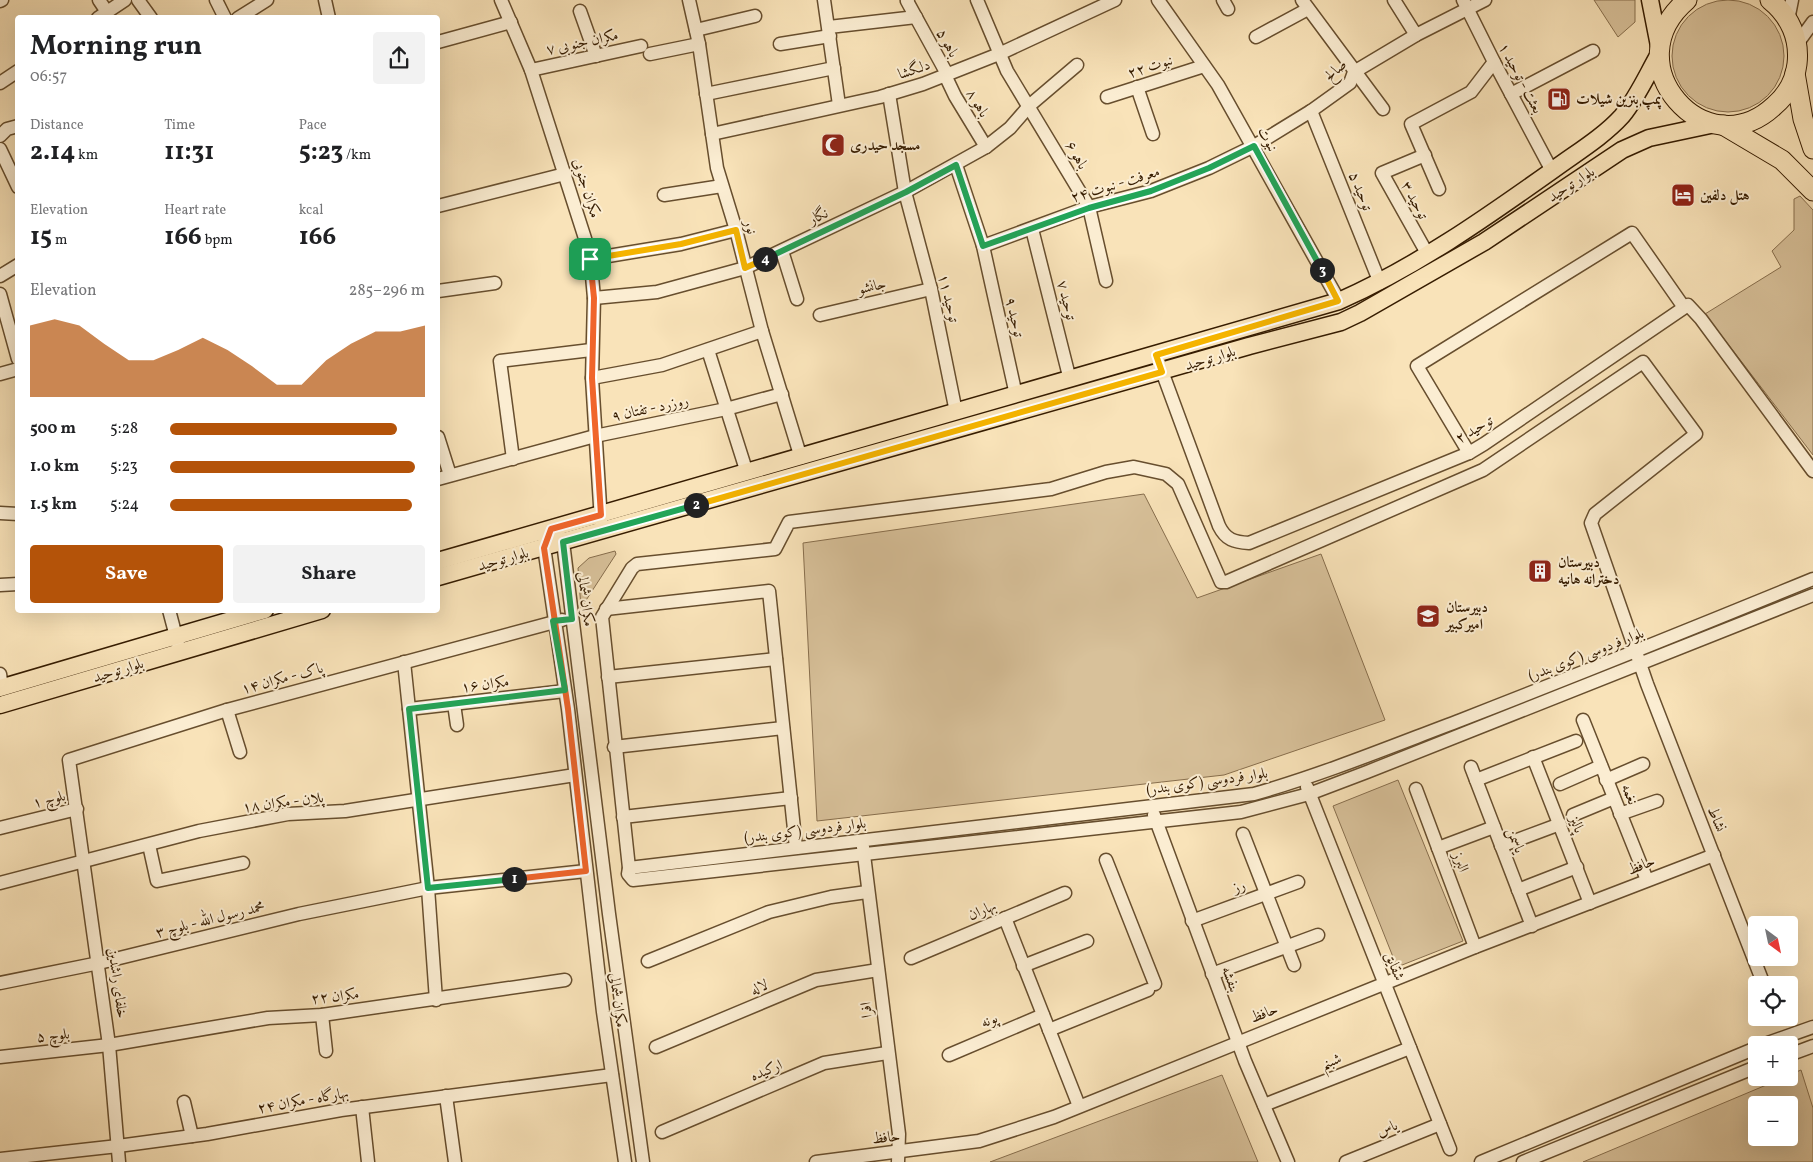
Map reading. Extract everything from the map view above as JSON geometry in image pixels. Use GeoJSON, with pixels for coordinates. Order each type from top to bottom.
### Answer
{"type":"FeatureCollection","features":[{"type":"Feature","properties":{"kind":"highway"},"geometry":{"type":"LineString","coordinates":[[1687,0],[1676,10],[1665,26],[1659,50],[1664,82],[1674,99],[1696,117],[1719,124],[1782,160],[1813,191]]}},
{"type":"Feature","properties":{"kind":"highway"},"geometry":{"type":"LineString","coordinates":[[1770,0],[1788,20],[1797,44],[1795,73],[1803,119],[1813,150]]}},
{"type":"Feature","properties":{"kind":"highway"},"geometry":{"type":"LineString","coordinates":[[1719,124],[1739,124],[1768,112],[1790,88],[1795,73]]}},
{"type":"Feature","properties":{"kind":"main road"},"geometry":{"type":"LineString","coordinates":[[1650,0],[1659,50]]}},
{"type":"Feature","properties":{"kind":"main road","name":"بلوار توحید"},"geometry":{"type":"LineString","coordinates":[[440,576],[563,542],[602,523],[747,473],[1338,301],[1380,283],[1475,225],[1591,142],[1621,116],[1632,102],[1659,50]]}},
{"type":"Feature","properties":{"kind":"main road","name":"بلوار توحید"},"geometry":{"type":"LineString","coordinates":[[440,560],[551,529],[602,523],[1340,322],[1484,242],[1622,150],[1649,138],[1719,124]]}},
{"type":"Feature","properties":{"kind":"main road","name":"بلوار توحید"},"geometry":{"type":"LineString","coordinates":[[0,705],[178,644],[258,613]]}},
{"type":"Feature","properties":{"kind":"main road","name":"بلوار توحید"},"geometry":{"type":"LineString","coordinates":[[1,683],[309,613]]}},
{"type":"Feature","properties":{"kind":"street"},"geometry":{"type":"LineString","coordinates":[[99,0],[103,15],[125,0]]}},
{"type":"Feature","properties":{"kind":"street"},"geometry":{"type":"LineString","coordinates":[[138,0],[149,15]]}},
{"type":"Feature","properties":{"kind":"street"},"geometry":{"type":"LineString","coordinates":[[216,0],[224,15]]}},
{"type":"Feature","properties":{"kind":"street"},"geometry":{"type":"LineString","coordinates":[[243,15],[266,0]]}},
{"type":"Feature","properties":{"kind":"street"},"geometry":{"type":"LineString","coordinates":[[325,0],[329,15]]}},
{"type":"Feature","properties":{"kind":"street","name":"مکران جنوبی"},"geometry":{"type":"LineString","coordinates":[[501,0],[531,70],[566,174],[590,259],[594,298],[591,350],[592,378],[602,523]]}},
{"type":"Feature","properties":{"kind":"street","name":"نور"},"geometry":{"type":"LineString","coordinates":[[689,0],[699,44],[717,168],[736,230],[762,331],[801,458]]}},
{"type":"Feature","properties":{"kind":"street"},"geometry":{"type":"LineString","coordinates":[[824,0],[838,105]]}},
{"type":"Feature","properties":{"kind":"street","name":"باهو ۵"},"geometry":{"type":"LineString","coordinates":[[908,0],[946,75]]}},
{"type":"Feature","properties":{"kind":"street","name":"باهو ۶"},"geometry":{"type":"LineString","coordinates":[[977,0],[999,54],[1089,208],[1106,281]]}},
{"type":"Feature","properties":{"kind":"street","name":"دلگشا"},"geometry":{"type":"LineString","coordinates":[[712,134],[888,94],[946,75],[999,54],[1115,0]]}},
{"type":"Feature","properties":{"kind":"street","name":"نبوت"},"geometry":{"type":"LineString","coordinates":[[1158,0],[1204,66],[1254,146],[1338,301]]}},
{"type":"Feature","properties":{"kind":"street"},"geometry":{"type":"LineString","coordinates":[[1394,0],[1416,35]]}},
{"type":"Feature","properties":{"kind":"street","name":"صالح"},"geometry":{"type":"LineString","coordinates":[[1254,146],[1350,83],[1354,72],[1466,4],[1485,0]]}},
{"type":"Feature","properties":{"kind":"street"},"geometry":{"type":"LineString","coordinates":[[1788,20],[1792,0]]}},
{"type":"Feature","properties":{"kind":"street","name":"بعثت - توحید ۱"},"geometry":{"type":"LineString","coordinates":[[1466,4],[1494,62],[1552,171]]}},
{"type":"Feature","properties":{"kind":"street"},"geometry":{"type":"LineString","coordinates":[[1256,37],[1305,5],[1383,109]]}},
{"type":"Feature","properties":{"kind":"street"},"geometry":{"type":"LineString","coordinates":[[580,11],[596,56]]}},
{"type":"Feature","properties":{"kind":"street"},"geometry":{"type":"LineString","coordinates":[[696,30],[755,16]]}},
{"type":"Feature","properties":{"kind":"street"},"geometry":{"type":"LineString","coordinates":[[780,44],[829,31],[916,17]]}},
{"type":"Feature","properties":{"kind":"street"},"geometry":{"type":"LineString","coordinates":[[440,41],[511,22]]}},
{"type":"Feature","properties":{"kind":"street"},"geometry":{"type":"LineString","coordinates":[[1797,44],[1813,22]]}},
{"type":"Feature","properties":{"kind":"street","name":"مکران جنوبی ۷"},"geometry":{"type":"LineString","coordinates":[[531,70],[596,56],[699,44]]}},
{"type":"Feature","properties":{"kind":"street"},"geometry":{"type":"LineString","coordinates":[[1511,94],[1593,51]]}},
{"type":"Feature","properties":{"kind":"street"},"geometry":{"type":"LineString","coordinates":[[1439,189],[1411,124],[1471,92],[1494,62]]}},
{"type":"Feature","properties":{"kind":"street","name":"نگار"},"geometry":{"type":"LineString","coordinates":[[594,298],[656,292],[745,268],[906,192],[986,147],[1010,128],[1030,105],[1077,65]]}},
{"type":"Feature","properties":{"kind":"street","name":"نبوت ۲۲"},"geometry":{"type":"LineString","coordinates":[[1107,97],[1204,66]]}},
{"type":"Feature","properties":{"kind":"street"},"geometry":{"type":"LineString","coordinates":[[706,94],[834,68]]}},
{"type":"Feature","properties":{"kind":"street"},"geometry":{"type":"LineString","coordinates":[[0,83],[15,73]]}},
{"type":"Feature","properties":{"kind":"street","name":"باهو ۸"},"geometry":{"type":"LineString","coordinates":[[946,75],[955,96],[986,147]]}},
{"type":"Feature","properties":{"kind":"street"},"geometry":{"type":"LineString","coordinates":[[1137,87],[1153,134]]}},
{"type":"Feature","properties":{"kind":"street","name":"توحید ۱۱"},"geometry":{"type":"LineString","coordinates":[[888,94],[906,192],[931,289],[956,412]]}},
{"type":"Feature","properties":{"kind":"street","name":"توحید ۵"},"geometry":{"type":"LineString","coordinates":[[1310,111],[1380,283]]}},
{"type":"Feature","properties":{"kind":"street"},"geometry":{"type":"LineString","coordinates":[[0,136],[7,129],[15,127]]}},
{"type":"Feature","properties":{"kind":"street","name":"معرفت - نبوت ۲۴"},"geometry":{"type":"LineString","coordinates":[[983,246],[1089,208],[1151,191],[1209,168],[1254,146]]}},
{"type":"Feature","properties":{"kind":"street"},"geometry":{"type":"LineString","coordinates":[[0,149],[15,181]]}},
{"type":"Feature","properties":{"kind":"street","name":"توحید ۳"},"geometry":{"type":"LineString","coordinates":[[1424,155],[1382,173],[1428,255]]}},
{"type":"Feature","properties":{"kind":"street","name":"توحید ۹"},"geometry":{"type":"LineString","coordinates":[[956,165],[983,246],[1016,395]]}},
{"type":"Feature","properties":{"kind":"street"},"geometry":{"type":"LineString","coordinates":[[440,206],[566,174]]}},
{"type":"Feature","properties":{"kind":"street"},"geometry":{"type":"LineString","coordinates":[[664,195],[722,186]]}},
{"type":"Feature","properties":{"kind":"street","name":"توحید ۷"},"geometry":{"type":"LineString","coordinates":[[1032,229],[1070,380]]}},
{"type":"Feature","properties":{"kind":"street"},"geometry":{"type":"LineString","coordinates":[[590,259],[681,244],[736,230]]}},
{"type":"Feature","properties":{"kind":"street"},"geometry":{"type":"LineString","coordinates":[[1469,453],[1417,366],[1632,233],[1683,306],[1688,305],[1693,308],[1702,319],[1813,471]]}},
{"type":"Feature","properties":{"kind":"street"},"geometry":{"type":"LineString","coordinates":[[782,251],[797,298]]}},
{"type":"Feature","properties":{"kind":"street"},"geometry":{"type":"LineString","coordinates":[[0,276],[15,267]]}},
{"type":"Feature","properties":{"kind":"street"},"geometry":{"type":"LineString","coordinates":[[440,291],[495,282]]}},
{"type":"Feature","properties":{"kind":"street","name":"جانشو"},"geometry":{"type":"LineString","coordinates":[[820,315],[931,289]]}},
{"type":"Feature","properties":{"kind":"street"},"geometry":{"type":"LineString","coordinates":[[0,294],[15,348]]}},
{"type":"Feature","properties":{"kind":"street","name":"توحید ۲"},"geometry":{"type":"LineString","coordinates":[[1156,355],[1219,526],[1224,536],[1235,542],[1249,544],[1469,453],[1683,306]]}},
{"type":"Feature","properties":{"kind":"street"},"geometry":{"type":"LineString","coordinates":[[592,378],[642,370],[762,331]]}},
{"type":"Feature","properties":{"kind":"street"},"geometry":{"type":"LineString","coordinates":[[513,459],[500,361],[591,350]]}},
{"type":"Feature","properties":{"kind":"street"},"geometry":{"type":"LineString","coordinates":[[708,350],[747,473]]}},
{"type":"Feature","properties":{"kind":"street","name":"نشاط"},"geometry":{"type":"LineString","coordinates":[[606,608],[634,566],[775,549],[789,522],[1051,489],[1106,472],[1134,467],[1166,474],[1178,484],[1221,582],[1226,582],[1483,470],[1643,362],[1696,434],[1593,517],[1591,523],[1638,658],[1761,976]]}},
{"type":"Feature","properties":{"kind":"street"},"geometry":{"type":"LineString","coordinates":[[0,374],[15,370]]}},
{"type":"Feature","properties":{"kind":"street","name":"روزرد - تفتان ۹"},"geometry":{"type":"LineString","coordinates":[[444,477],[595,436],[726,409],[782,394]]}},
{"type":"Feature","properties":{"kind":"street"},"geometry":{"type":"LineString","coordinates":[[440,450],[444,477]]}},
{"type":"Feature","properties":{"kind":"street"},"geometry":{"type":"LineString","coordinates":[[0,514],[15,514]]}},
{"type":"Feature","properties":{"kind":"street"},"geometry":{"type":"LineString","coordinates":[[551,529],[563,542]]}},
{"type":"Feature","properties":{"kind":"street","name":"مکران شمالی"},"geometry":{"type":"LineString","coordinates":[[551,529],[544,548],[553,621],[565,690],[586,871],[625,1162]]}},
{"type":"Feature","properties":{"kind":"street","name":"مکران شمالی"},"geometry":{"type":"LineString","coordinates":[[563,542],[643,1162]]}},
{"type":"Feature","properties":{"kind":"street","name":"بلوار فردوسی (کوی بندر)"},"geometry":{"type":"LineString","coordinates":[[631,874],[864,854],[1241,812],[1310,794],[1478,728],[1813,579]]}},
{"type":"Feature","properties":{"kind":"street"},"geometry":{"type":"LineString","coordinates":[[0,585],[15,584]]}},
{"type":"Feature","properties":{"kind":"street"},"geometry":{"type":"LineString","coordinates":[[631,874],[614,747],[602,617],[606,608],[768,591],[796,848]]}},
{"type":"Feature","properties":{"kind":"street","name":"بلوار فردوسی (کوی بندر)"},"geometry":{"type":"LineString","coordinates":[[631,874],[796,848],[1254,794],[1304,780],[1474,715],[1813,595]]}},
{"type":"Feature","properties":{"kind":"street"},"geometry":{"type":"LineString","coordinates":[[170,613],[178,644]]}},
{"type":"Feature","properties":{"kind":"street","name":"پاک - مکران ۱۴"},"geometry":{"type":"LineString","coordinates":[[77,809],[69,760],[227,710],[553,621],[572,619]]}},
{"type":"Feature","properties":{"kind":"street"},"geometry":{"type":"LineString","coordinates":[[608,677],[776,659]]}},
{"type":"Feature","properties":{"kind":"street"},"geometry":{"type":"LineString","coordinates":[[404,662],[428,888],[436,1000]]}},
{"type":"Feature","properties":{"kind":"street","name":"مکران ۱۶"},"geometry":{"type":"LineString","coordinates":[[409,709],[565,690]]}},
{"type":"Feature","properties":{"kind":"street"},"geometry":{"type":"LineString","coordinates":[[454,704],[457,725]]}},
{"type":"Feature","properties":{"kind":"street"},"geometry":{"type":"LineString","coordinates":[[227,710],[240,752]]}},
{"type":"Feature","properties":{"kind":"street"},"geometry":{"type":"LineString","coordinates":[[1474,715],[1478,728]]}},
{"type":"Feature","properties":{"kind":"street","name":"نغمه"},"geometry":{"type":"LineString","coordinates":[[1583,720],[1647,880]]}},
{"type":"Feature","properties":{"kind":"street"},"geometry":{"type":"LineString","coordinates":[[614,747],[783,728]]}},
{"type":"Feature","properties":{"kind":"street"},"geometry":{"type":"LineString","coordinates":[[1476,780],[1576,741]]}},
{"type":"Feature","properties":{"kind":"street","name":"پالیز"},"geometry":{"type":"LineString","coordinates":[[1533,757],[1590,902]]}},
{"type":"Feature","properties":{"kind":"street"},"geometry":{"type":"LineString","coordinates":[[1606,780],[1644,764]]}},
{"type":"Feature","properties":{"kind":"street"},"geometry":{"type":"LineString","coordinates":[[1560,784],[1601,766]]}},
{"type":"Feature","properties":{"kind":"street","name":"یاسمن"},"geometry":{"type":"LineString","coordinates":[[1471,767],[1532,926]]}},
{"type":"Feature","properties":{"kind":"street","name":"پلان - مکران ۱۸"},"geometry":{"type":"LineString","coordinates":[[0,883],[199,831],[288,814],[345,811],[576,775]]}},
{"type":"Feature","properties":{"kind":"street","name":"شقایق"},"geometry":{"type":"LineString","coordinates":[[1304,780],[1450,1149]]}},
{"type":"Feature","properties":{"kind":"street","name":"البرز"},"geometry":{"type":"LineString","coordinates":[[1416,789],[1475,947]]}},
{"type":"Feature","properties":{"kind":"street"},"geometry":{"type":"LineString","coordinates":[[623,817],[791,798]]}},
{"type":"Feature","properties":{"kind":"street"},"geometry":{"type":"LineString","coordinates":[[1573,816],[1614,798]]}},
{"type":"Feature","properties":{"kind":"street"},"geometry":{"type":"LineString","coordinates":[[1620,814],[1657,801]]}},
{"type":"Feature","properties":{"kind":"street","name":"بنفشه"},"geometry":{"type":"LineString","coordinates":[[1151,806],[1212,974],[1288,1162]]}},
{"type":"Feature","properties":{"kind":"street","name":"بلوچ ۱"},"geometry":{"type":"LineString","coordinates":[[0,828],[77,809]]}},
{"type":"Feature","properties":{"kind":"street","name":"خلفای راشدین"},"geometry":{"type":"LineString","coordinates":[[77,809],[109,1045],[119,1162]]}},
{"type":"Feature","properties":{"kind":"street"},"geometry":{"type":"LineString","coordinates":[[1501,846],[1560,824]]}},
{"type":"Feature","properties":{"kind":"street"},"geometry":{"type":"LineString","coordinates":[[1438,848],[1494,827]]}},
{"type":"Feature","properties":{"kind":"street"},"geometry":{"type":"LineString","coordinates":[[1243,834],[1294,965]]}},
{"type":"Feature","properties":{"kind":"street","name":"افرا"},"geometry":{"type":"LineString","coordinates":[[862,840],[899,1157]]}},
{"type":"Feature","properties":{"kind":"street"},"geometry":{"type":"LineString","coordinates":[[149,845],[155,878],[162,882],[243,863]]}},
{"type":"Feature","properties":{"kind":"street","name":"حافظ"},"geometry":{"type":"LineString","coordinates":[[816,1162],[899,1157],[979,1141],[1036,1123],[1475,947],[1714,855]]}},
{"type":"Feature","properties":{"kind":"street"},"geometry":{"type":"LineString","coordinates":[[1049,1030],[1152,987],[1106,860]]}},
{"type":"Feature","properties":{"kind":"street"},"geometry":{"type":"LineString","coordinates":[[1518,890],[1577,867]]}},
{"type":"Feature","properties":{"kind":"street","name":"محمد رسول الله - بلوچ ۳"},"geometry":{"type":"LineString","coordinates":[[0,983],[99,964],[299,914],[428,888],[586,871]]}},
{"type":"Feature","properties":{"kind":"street","name":"رز"},"geometry":{"type":"LineString","coordinates":[[1192,921],[1298,882]]}},
{"type":"Feature","properties":{"kind":"street"},"geometry":{"type":"LineString","coordinates":[[648,961],[769,912],[831,897],[867,892]]}},
{"type":"Feature","properties":{"kind":"street","name":"بهاران"},"geometry":{"type":"LineString","coordinates":[[911,958],[1065,893]]}},
{"type":"Feature","properties":{"kind":"street"},"geometry":{"type":"LineString","coordinates":[[1005,918],[1079,1106]]}},
{"type":"Feature","properties":{"kind":"street"},"geometry":{"type":"LineString","coordinates":[[1212,974],[1318,935]]}},
{"type":"Feature","properties":{"kind":"street"},"geometry":{"type":"LineString","coordinates":[[1023,966],[1087,941]]}},
{"type":"Feature","properties":{"kind":"street","name":"لاله"},"geometry":{"type":"LineString","coordinates":[[656,1047],[816,980],[878,970]]}},
{"type":"Feature","properties":{"kind":"street","name":"مکران ۲۲"},"geometry":{"type":"LineString","coordinates":[[109,1045],[268,1018],[322,1015],[565,980]]}},
{"type":"Feature","properties":{"kind":"street"},"geometry":{"type":"LineString","coordinates":[[322,1015],[326,1051]]}},
{"type":"Feature","properties":{"kind":"street","name":"پونه"},"geometry":{"type":"LineString","coordinates":[[949,1055],[1043,1015]]}},
{"type":"Feature","properties":{"kind":"street"},"geometry":{"type":"LineString","coordinates":[[1788,1036],[1813,1027]]}},
{"type":"Feature","properties":{"kind":"street","name":"بلوچ ۵"},"geometry":{"type":"LineString","coordinates":[[0,1057],[109,1045]]}},
{"type":"Feature","properties":{"kind":"street"},"geometry":{"type":"LineString","coordinates":[[1798,1052],[1813,1046]]}},
{"type":"Feature","properties":{"kind":"street","name":"شبنم"},"geometry":{"type":"LineString","coordinates":[[1264,1105],[1410,1048]]}},
{"type":"Feature","properties":{"kind":"street"},"geometry":{"type":"LineString","coordinates":[[1481,1161],[1748,1051]]}},
{"type":"Feature","properties":{"kind":"street","name":"ارکیده"},"geometry":{"type":"LineString","coordinates":[[662,1132],[824,1063],[887,1053]]}},
{"type":"Feature","properties":{"kind":"street"},"geometry":{"type":"LineString","coordinates":[[1523,1162],[1748,1070]]}},
{"type":"Feature","properties":{"kind":"street","name":"بهارگاه - مکران ۲۴"},"geometry":{"type":"LineString","coordinates":[[0,1159],[192,1136],[362,1107],[612,1075]]}},
{"type":"Feature","properties":{"kind":"street"},"geometry":{"type":"LineString","coordinates":[[446,1096],[455,1162]]}},
{"type":"Feature","properties":{"kind":"street"},"geometry":{"type":"LineString","coordinates":[[184,1102],[192,1136]]}},
{"type":"Feature","properties":{"kind":"street"},"geometry":{"type":"LineString","coordinates":[[1623,1103],[1628,1119]]}},
{"type":"Feature","properties":{"kind":"street"},"geometry":{"type":"LineString","coordinates":[[362,1107],[368,1162]]}},
{"type":"Feature","properties":{"kind":"street","name":"یاس"},"geometry":{"type":"LineString","coordinates":[[1346,1162],[1440,1124]]}},
{"type":"Feature","properties":{"kind":"shaded area"},"geometry":{"type":"Polygon","coordinates":[[[1594,0],[1635,0],[1635,22],[1618,37],[1594,0]]]}},
{"type":"Feature","properties":{"kind":"shaded area"},"geometry":{"type":"Polygon","coordinates":[[[1728,0],[1749,4],[1767,17],[1780,35],[1784,56],[1780,77],[1767,95],[1749,108],[1728,112],[1707,108],[1689,95],[1676,77],[1672,56],[1676,35],[1689,17],[1707,4],[1728,0]]]}},
{"type":"Feature","properties":{"kind":"shaded area"},"geometry":{"type":"Polygon","coordinates":[[[1800,196],[1813,210],[1813,455],[1705,314],[1781,267],[1772,251],[1794,230],[1794,199],[1800,196]]]}},
{"type":"Feature","properties":{"kind":"shaded area"},"geometry":{"type":"Polygon","coordinates":[[[1144,494],[1197,598],[1321,554],[1385,720],[1224,775],[817,821],[803,543],[1144,494]]]}},
{"type":"Feature","properties":{"kind":"shaded area"},"geometry":{"type":"Polygon","coordinates":[[[615,551],[616,554],[581,608],[578,568],[589,558],[615,551]]]}},
{"type":"Feature","properties":{"kind":"shaded area"},"geometry":{"type":"Polygon","coordinates":[[[1398,780],[1463,941],[1397,967],[1333,806],[1398,780]]]}},
{"type":"Feature","properties":{"kind":"shaded area"},"geometry":{"type":"Polygon","coordinates":[[[1801,1070],[1813,1108],[1813,1162],[1583,1162],[1764,1086],[1798,1086],[1798,1071],[1801,1070]]]}},
{"type":"Feature","properties":{"kind":"shaded area"},"geometry":{"type":"Polygon","coordinates":[[[1222,1075],[1258,1162],[990,1162],[1222,1075]]]}},
{"type":"Feature","properties":{"kind":"place","name":"پمپ بنزین شیلات"},"geometry":{"type":"Point","coordinates":[1559,99]}},
{"type":"Feature","properties":{"kind":"place","name":"مسجد حیدری"},"geometry":{"type":"Point","coordinates":[833,145]}},
{"type":"Feature","properties":{"kind":"place","name":"هتل دلفین"},"geometry":{"type":"Point","coordinates":[1683,195]}},
{"type":"Feature","properties":{"kind":"place","name":"دبیرستان دخترانه هانیه"},"geometry":{"type":"Point","coordinates":[1540,571]}},
{"type":"Feature","properties":{"kind":"place","name":"دبیرستان امیرکبیر"},"geometry":{"type":"Point","coordinates":[1428,616]}},
{"type":"Feature","properties":{"kind":"route"},"geometry":{"type":"LineString","coordinates":[[590,259],[594,298],[591,350],[592,378],[601,515],[551,529],[544,548],[553,621],[565,690],[568,709],[586,871],[428,888],[409,709],[565,690],[553,621],[572,619],[563,542],[1162,372],[1156,355],[1338,301],[1254,146],[1209,168],[1151,191],[1089,208],[983,246],[956,165],[906,192],[745,268],[736,230],[681,244],[590,259]]}}]}
